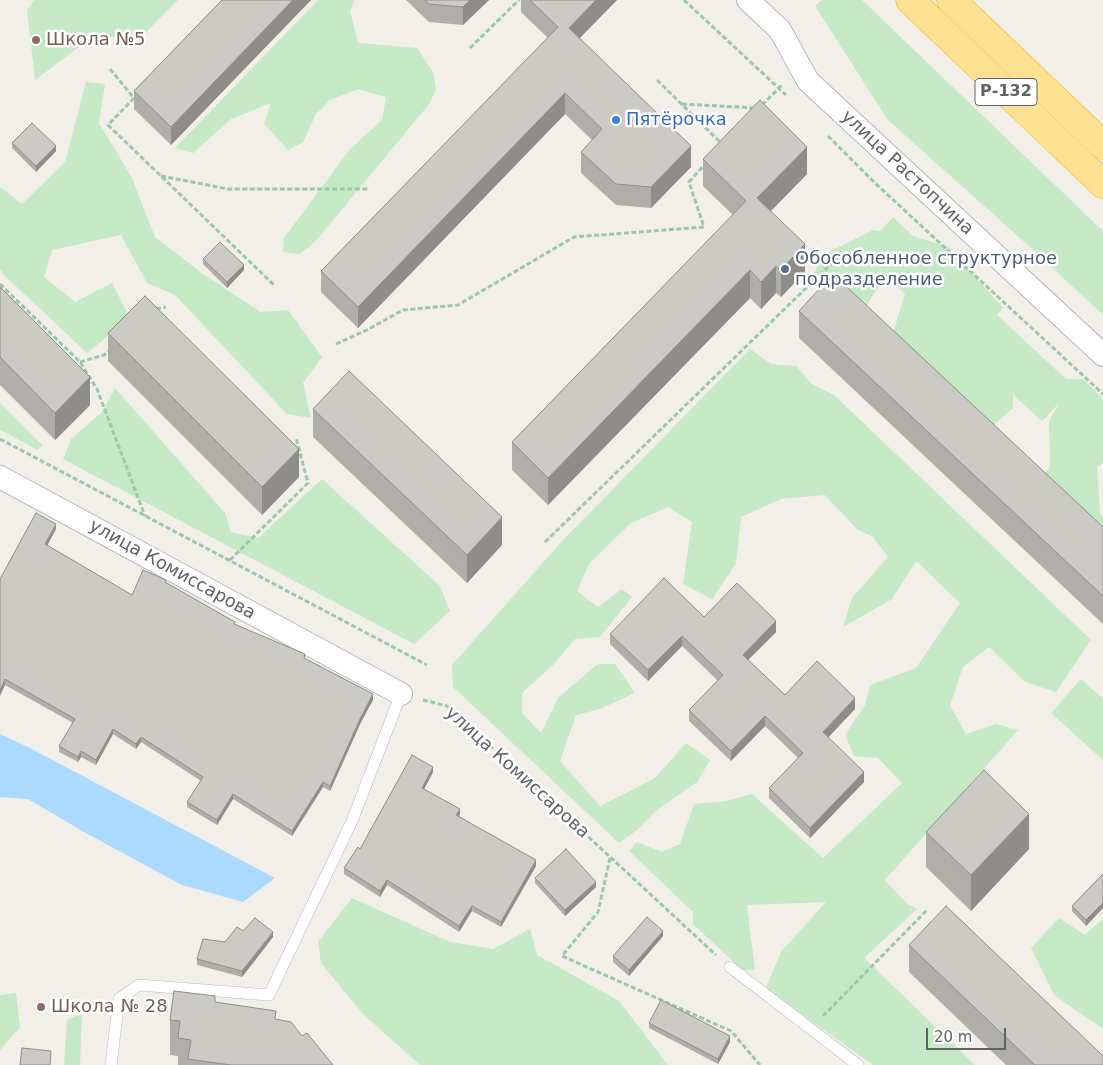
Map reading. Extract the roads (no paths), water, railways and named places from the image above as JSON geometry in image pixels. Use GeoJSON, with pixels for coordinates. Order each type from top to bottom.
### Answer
{"type":"FeatureCollection","features":[{"type":"Feature","properties":{"kind":"highway","name":"Р-132"},"geometry":{"type":"LineString","coordinates":[[910,0],[1103,184]]}},
{"type":"Feature","properties":{"kind":"highway","name":"Р-132"},"geometry":{"type":"LineString","coordinates":[[951,0],[1103,145]]}},
{"type":"Feature","properties":{"kind":"street","name":"улица Растопчина"},"geometry":{"type":"LineString","coordinates":[[748,0],[780,30],[808,81],[1103,355]]}},
{"type":"Feature","properties":{"kind":"street","name":"улица Комиссарова"},"geometry":{"type":"LineString","coordinates":[[0,477],[401,694]]}},
{"type":"Feature","properties":{"kind":"lane"},"geometry":{"type":"LineString","coordinates":[[111,1065],[119,999],[139,985],[269,995],[352,820],[401,694]]}},
{"type":"Feature","properties":{"kind":"lane"},"geometry":{"type":"LineString","coordinates":[[730,967],[858,1065]]}},
{"type":"Feature","properties":{"kind":"water"},"geometry":{"type":"Polygon","coordinates":[[[0,734],[275,878],[243,902],[182,885],[84,832],[28,799],[0,797],[0,734]]]}},
{"type":"Feature","properties":{"kind":"place","name":"Школа №5"},"geometry":{"type":"Point","coordinates":[36,40]}},
{"type":"Feature","properties":{"kind":"place","name":"Пятёрочка"},"geometry":{"type":"Point","coordinates":[616,120]}},
{"type":"Feature","properties":{"kind":"place","name":"Обособленное структурное подразделение"},"geometry":{"type":"Point","coordinates":[785,269]}},
{"type":"Feature","properties":{"kind":"place","name":"Школа № 28"},"geometry":{"type":"Point","coordinates":[41,1007]}}]}
